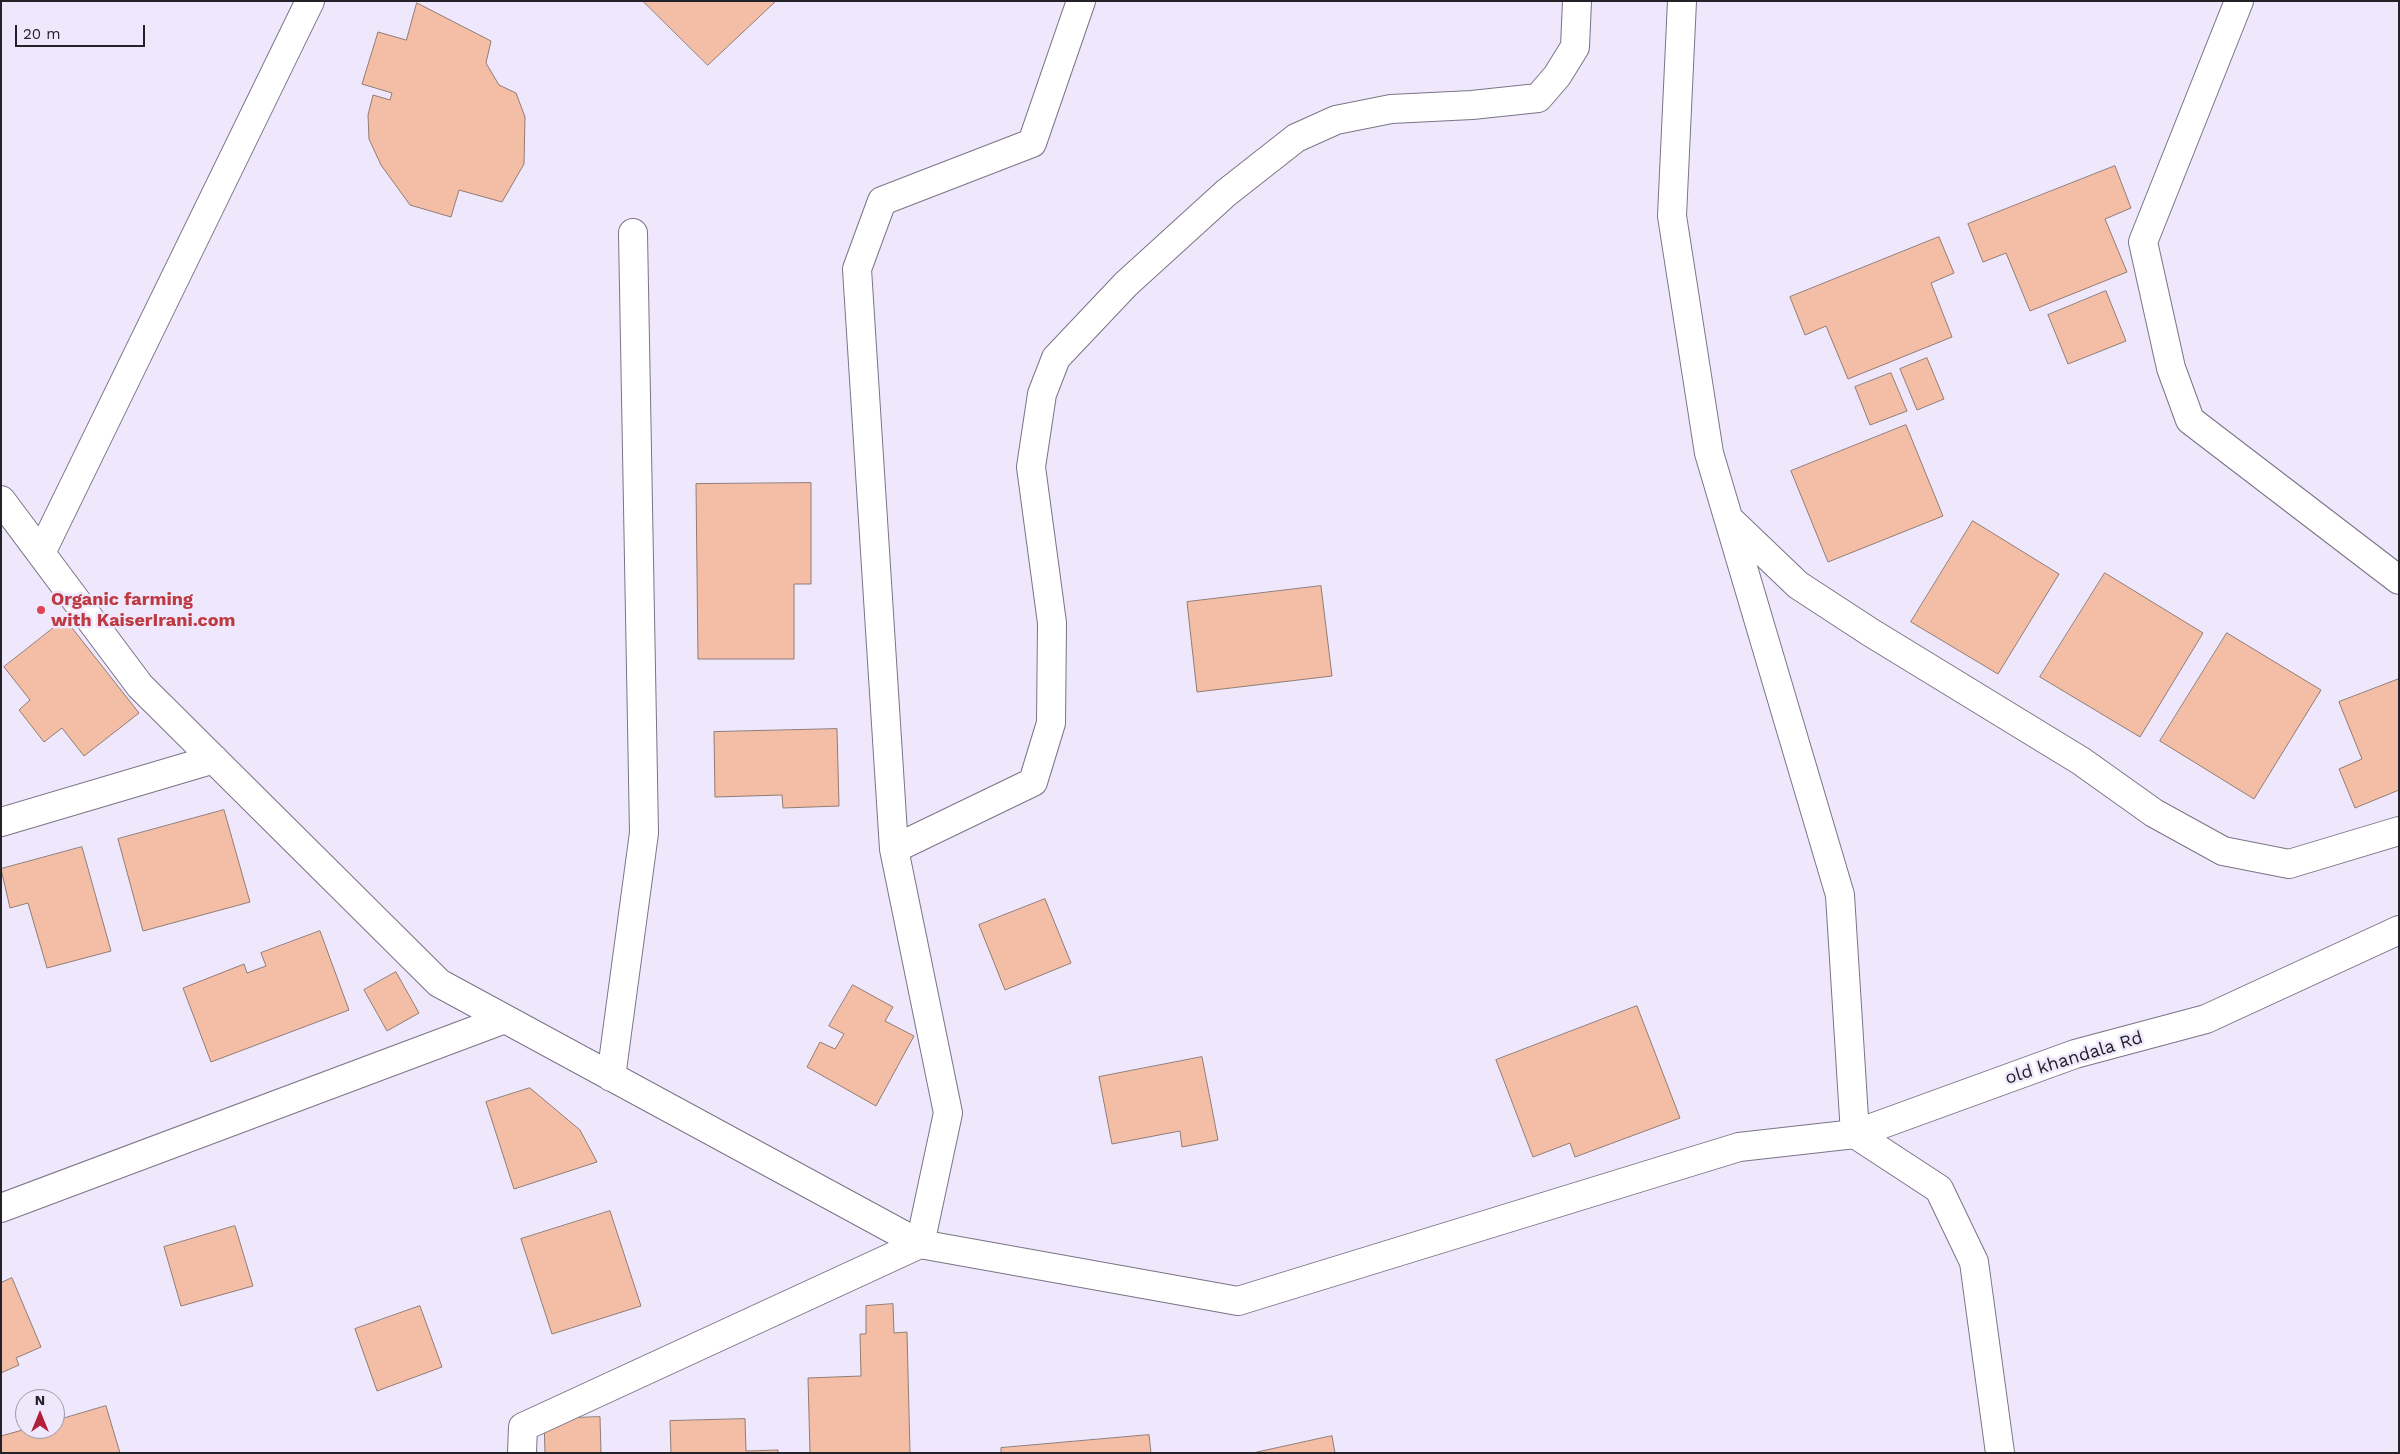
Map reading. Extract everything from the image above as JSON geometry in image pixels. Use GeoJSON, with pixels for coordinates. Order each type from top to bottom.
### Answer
{"type":"FeatureCollection","features":[{"type":"Feature","properties":{"kind":"street"},"geometry":{"type":"LineString","coordinates":[[41,553],[310,1]]}},
{"type":"Feature","properties":{"kind":"street"},"geometry":{"type":"LineString","coordinates":[[522,1453],[523,1427],[920,1244],[948,1113],[894,849],[857,269],[882,202],[1032,143],[1081,1]]}},
{"type":"Feature","properties":{"kind":"street"},"geometry":{"type":"LineString","coordinates":[[894,849],[1033,782],[1051,723],[1052,622],[1031,467],[1042,394],[1056,358],[1126,284],[1226,193],[1296,138],[1336,120],[1391,109],[1472,105],[1538,98],[1557,76],[1575,47],[1577,1]]}},
{"type":"Feature","properties":{"kind":"street"},"geometry":{"type":"LineString","coordinates":[[1682,1],[1672,216],[1709,453],[1840,895],[1855,1134],[1939,1189],[1974,1262],[2000,1453]]}},
{"type":"Feature","properties":{"kind":"street"},"geometry":{"type":"LineString","coordinates":[[2239,1],[2143,242],[2171,368],[2190,420],[2399,580]]}},
{"type":"Feature","properties":{"kind":"street"},"geometry":{"type":"LineString","coordinates":[[611,1077],[644,833],[633,233]]}},
{"type":"Feature","properties":{"kind":"street","name":"old khandala Rd"},"geometry":{"type":"LineString","coordinates":[[1,500],[140,686],[439,983],[920,1244],[1238,1301],[1738,1147],[1855,1134],[2074,1054],[2206,1019],[2399,930]]}},
{"type":"Feature","properties":{"kind":"street"},"geometry":{"type":"LineString","coordinates":[[1728,518],[1798,585],[1878,637],[2081,762],[2154,813],[2223,852],[2288,864],[2399,831]]}},
{"type":"Feature","properties":{"kind":"street"},"geometry":{"type":"LineString","coordinates":[[1,822],[214,759]]}},
{"type":"Feature","properties":{"kind":"street"},"geometry":{"type":"LineString","coordinates":[[1,1208],[505,1019]]}},
{"type":"Feature","properties":{"kind":"building"},"geometry":{"type":"Polygon","coordinates":[[[643,1],[776,1],[708,65],[643,1]]]}},
{"type":"Feature","properties":{"kind":"building"},"geometry":{"type":"Polygon","coordinates":[[[417,3],[491,41],[486,63],[499,85],[516,93],[525,117],[524,164],[502,202],[459,190],[451,217],[410,205],[381,165],[369,139],[368,115],[373,95],[390,100],[392,93],[362,84],[378,32],[406,40],[417,3]]]}},
{"type":"Feature","properties":{"kind":"building"},"geometry":{"type":"Polygon","coordinates":[[[2115,166],[2131,208],[2105,219],[2127,272],[2030,311],[2006,253],[1983,262],[1968,224],[2115,166]]]}},
{"type":"Feature","properties":{"kind":"building"},"geometry":{"type":"Polygon","coordinates":[[[1939,237],[1954,273],[1931,283],[1952,337],[1848,379],[1826,326],[1805,335],[1790,297],[1939,237]]]}},
{"type":"Feature","properties":{"kind":"building"},"geometry":{"type":"Polygon","coordinates":[[[2106,291],[2126,341],[2068,364],[2048,315],[2106,291]]]}},
{"type":"Feature","properties":{"kind":"building"},"geometry":{"type":"Polygon","coordinates":[[[1927,358],[1944,399],[1917,410],[1900,369],[1927,358]]]}},
{"type":"Feature","properties":{"kind":"building"},"geometry":{"type":"Polygon","coordinates":[[[1891,373],[1907,411],[1870,425],[1855,387],[1891,373]]]}},
{"type":"Feature","properties":{"kind":"building"},"geometry":{"type":"Polygon","coordinates":[[[1906,425],[1943,516],[1828,562],[1791,471],[1906,425]]]}},
{"type":"Feature","properties":{"kind":"building"},"geometry":{"type":"Polygon","coordinates":[[[811,483],[811,584],[794,584],[794,659],[698,659],[696,484],[811,483]]]}},
{"type":"Feature","properties":{"kind":"building"},"geometry":{"type":"Polygon","coordinates":[[[1973,521],[2059,574],[1998,674],[1911,622],[1973,521]]]}},
{"type":"Feature","properties":{"kind":"building"},"geometry":{"type":"Polygon","coordinates":[[[2105,573],[2203,633],[2140,737],[2040,677],[2105,573]]]}},
{"type":"Feature","properties":{"kind":"building"},"geometry":{"type":"Polygon","coordinates":[[[1321,586],[1332,676],[1197,692],[1187,602],[1321,586]]]}},
{"type":"Feature","properties":{"kind":"building"},"geometry":{"type":"Polygon","coordinates":[[[65,619],[139,713],[84,756],[62,728],[44,742],[19,710],[30,700],[4,667],[65,619]]]}},
{"type":"Feature","properties":{"kind":"building"},"geometry":{"type":"Polygon","coordinates":[[[2227,633],[2321,690],[2254,799],[2160,741],[2227,633]]]}},
{"type":"Feature","properties":{"kind":"building"},"geometry":{"type":"Polygon","coordinates":[[[2399,679],[2399,790],[2355,808],[2339,769],[2362,759],[2339,702],[2399,679]]]}},
{"type":"Feature","properties":{"kind":"building"},"geometry":{"type":"Polygon","coordinates":[[[837,729],[839,806],[783,808],[782,795],[715,797],[714,732],[837,729]]]}},
{"type":"Feature","properties":{"kind":"building"},"geometry":{"type":"Polygon","coordinates":[[[224,810],[250,902],[143,931],[118,839],[224,810]]]}},
{"type":"Feature","properties":{"kind":"building"},"geometry":{"type":"Polygon","coordinates":[[[82,847],[111,951],[47,968],[28,903],[10,908],[1,869],[82,847]]]}},
{"type":"Feature","properties":{"kind":"building"},"geometry":{"type":"Polygon","coordinates":[[[1045,899],[1071,963],[1005,990],[979,925],[1045,899]]]}},
{"type":"Feature","properties":{"kind":"building"},"geometry":{"type":"Polygon","coordinates":[[[320,931],[349,1010],[211,1062],[183,988],[244,964],[247,973],[266,966],[261,953],[320,931]]]}},
{"type":"Feature","properties":{"kind":"building"},"geometry":{"type":"Polygon","coordinates":[[[396,972],[419,1013],[387,1031],[364,990],[396,972]]]}},
{"type":"Feature","properties":{"kind":"building"},"geometry":{"type":"Polygon","coordinates":[[[853,985],[893,1007],[885,1021],[914,1036],[876,1106],[807,1067],[820,1042],[835,1049],[844,1034],[829,1026],[853,985]]]}},
{"type":"Feature","properties":{"kind":"building"},"geometry":{"type":"Polygon","coordinates":[[[1637,1006],[1680,1118],[1575,1157],[1570,1143],[1533,1157],[1496,1060],[1637,1006]]]}},
{"type":"Feature","properties":{"kind":"building"},"geometry":{"type":"Polygon","coordinates":[[[1202,1057],[1218,1140],[1182,1147],[1180,1131],[1112,1144],[1099,1077],[1202,1057]]]}},
{"type":"Feature","properties":{"kind":"building"},"geometry":{"type":"Polygon","coordinates":[[[530,1088],[580,1130],[597,1162],[514,1189],[486,1102],[530,1088]]]}},
{"type":"Feature","properties":{"kind":"building"},"geometry":{"type":"Polygon","coordinates":[[[610,1211],[641,1306],[552,1334],[521,1239],[610,1211]]]}},
{"type":"Feature","properties":{"kind":"building"},"geometry":{"type":"Polygon","coordinates":[[[235,1226],[253,1286],[181,1306],[164,1247],[235,1226]]]}},
{"type":"Feature","properties":{"kind":"building"},"geometry":{"type":"Polygon","coordinates":[[[12,1278],[41,1347],[16,1358],[19,1365],[1,1373],[1,1283],[12,1278]]]}},
{"type":"Feature","properties":{"kind":"building"},"geometry":{"type":"Polygon","coordinates":[[[893,1304],[894,1333],[907,1332],[910,1453],[810,1453],[808,1378],[861,1376],[860,1334],[866,1334],[866,1306],[893,1304]]]}},
{"type":"Feature","properties":{"kind":"building"},"geometry":{"type":"Polygon","coordinates":[[[420,1306],[442,1367],[377,1391],[355,1329],[420,1306]]]}},
{"type":"Feature","properties":{"kind":"building"},"geometry":{"type":"Polygon","coordinates":[[[106,1406],[120,1453],[1,1453],[1,1436],[15,1432],[15,1439],[65,1439],[65,1418],[106,1406]]]}},
{"type":"Feature","properties":{"kind":"building"},"geometry":{"type":"Polygon","coordinates":[[[600,1417],[601,1453],[545,1453],[544,1419],[600,1417]]]}},
{"type":"Feature","properties":{"kind":"building"},"geometry":{"type":"Polygon","coordinates":[[[745,1419],[746,1451],[778,1450],[778,1453],[671,1453],[670,1421],[745,1419]]]}},
{"type":"Feature","properties":{"kind":"building"},"geometry":{"type":"Polygon","coordinates":[[[1149,1435],[1151,1453],[1001,1453],[1001,1448],[1149,1435]]]}},
{"type":"Feature","properties":{"kind":"building"},"geometry":{"type":"Polygon","coordinates":[[[1332,1436],[1335,1453],[1253,1453],[1332,1436]]]}},
{"type":"Feature","properties":{"kind":"place","name":"Organic farming with KaiserIrani.com"},"geometry":{"type":"Point","coordinates":[41,610]}}]}
